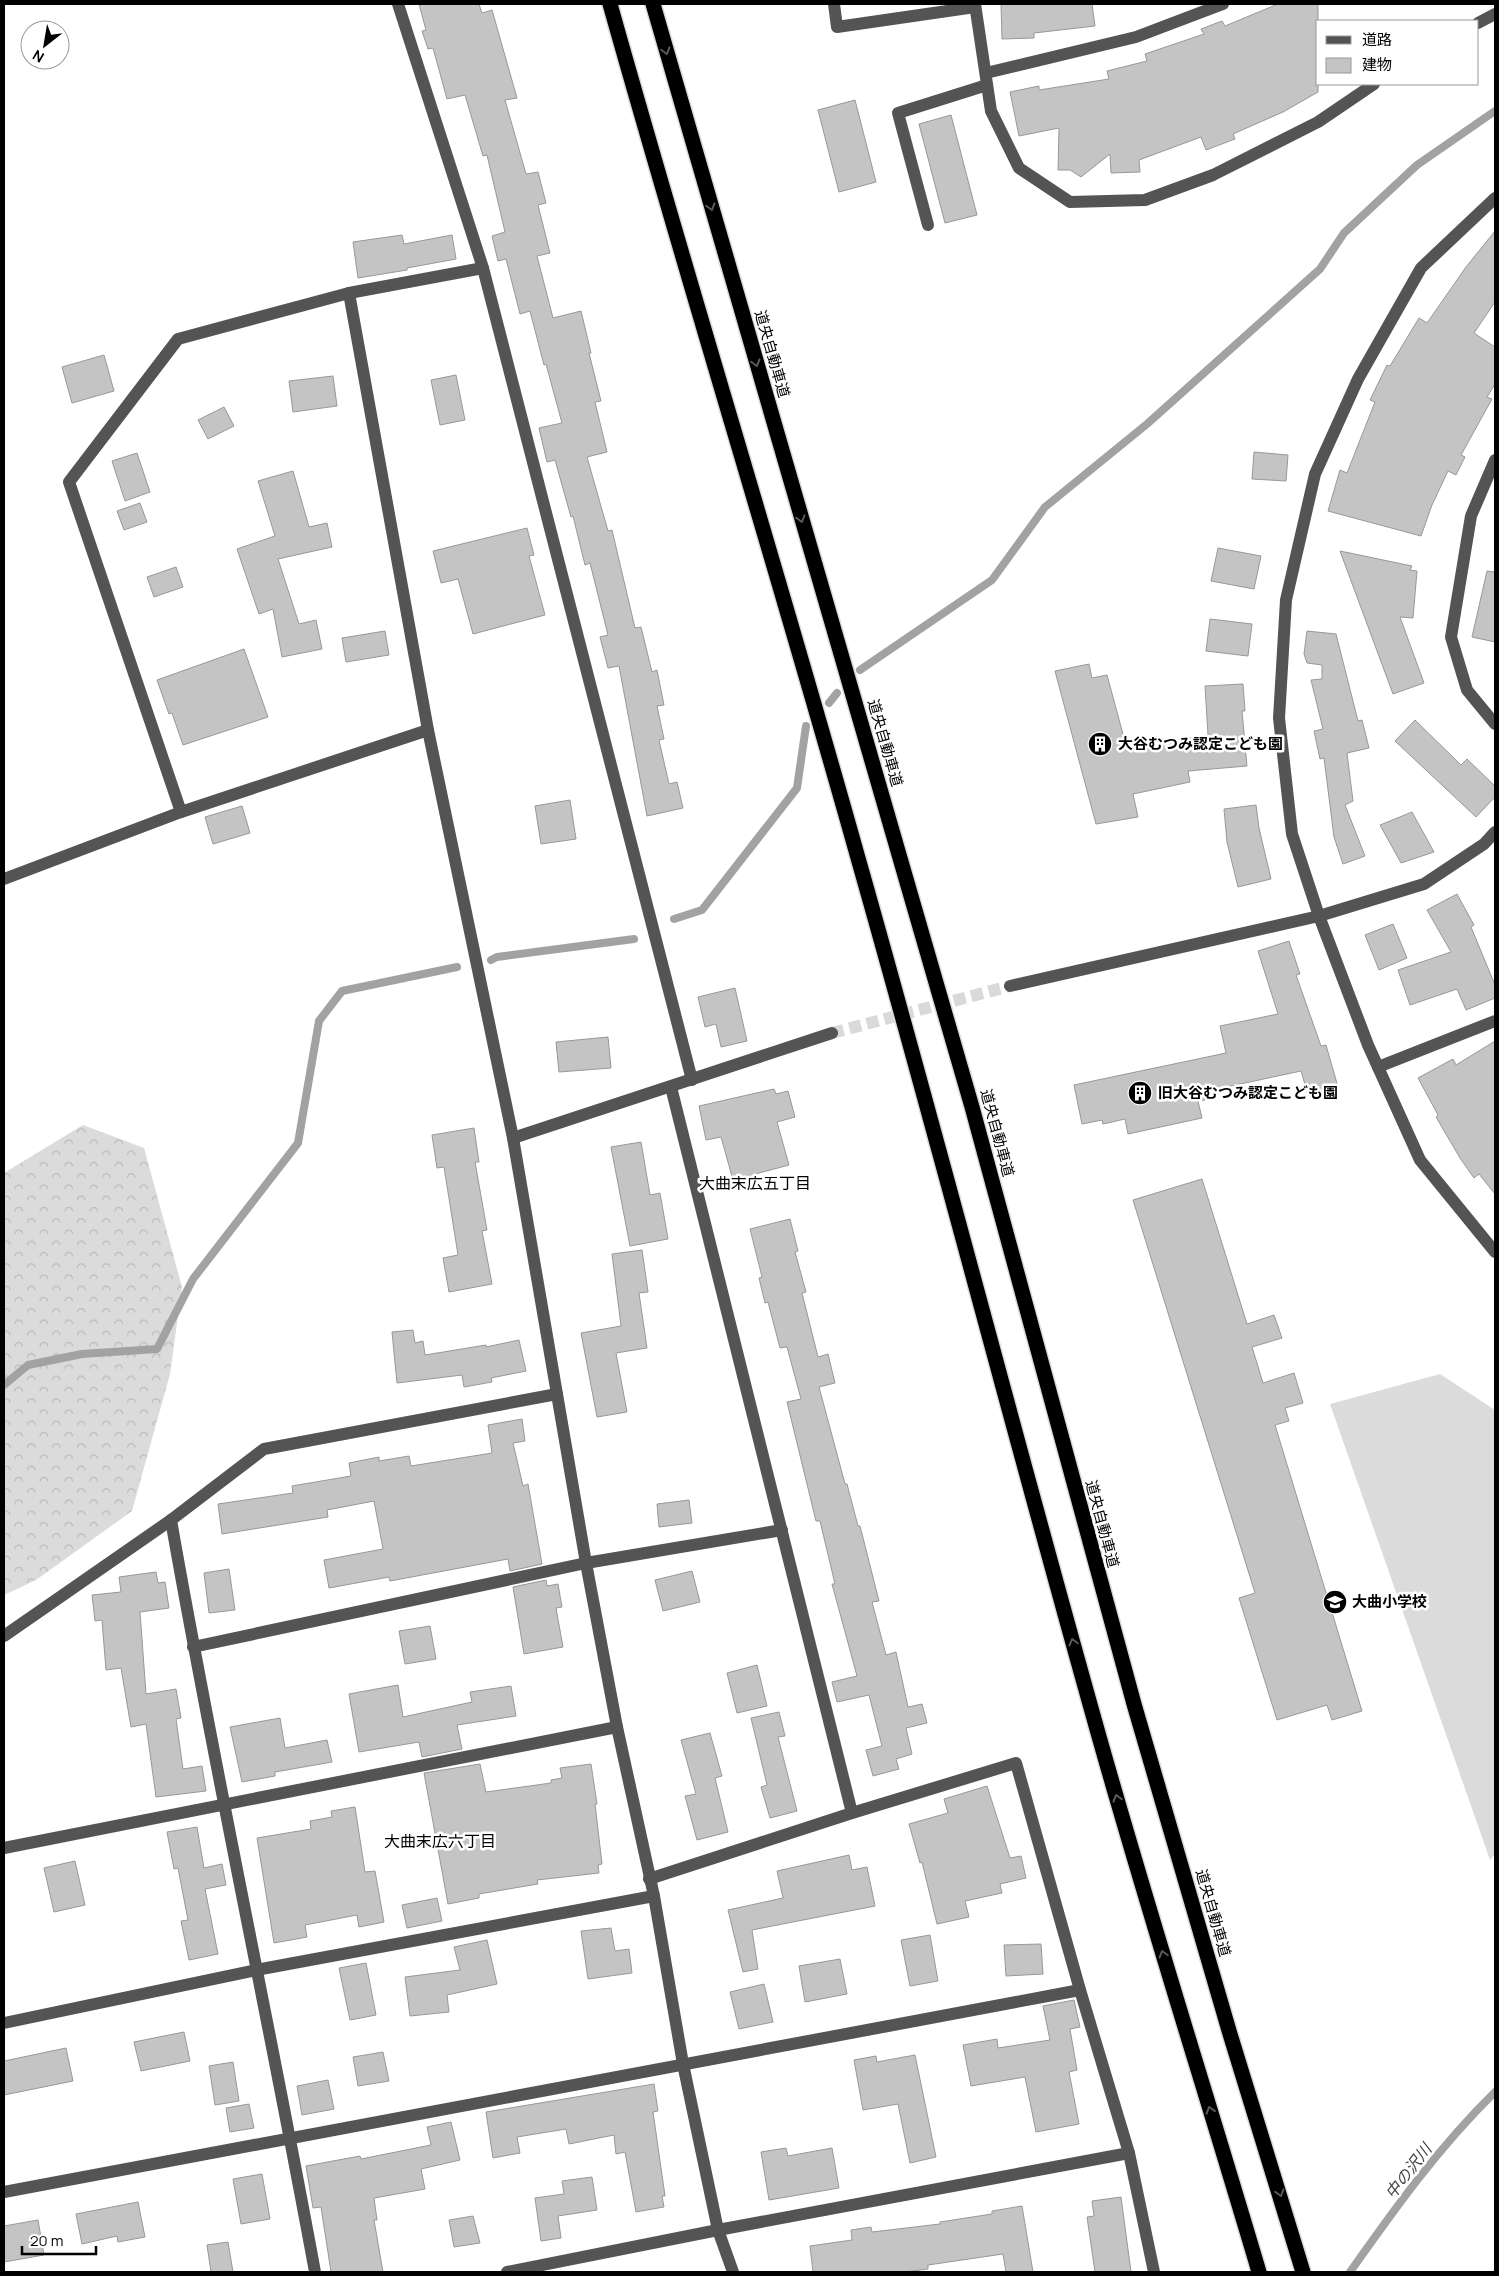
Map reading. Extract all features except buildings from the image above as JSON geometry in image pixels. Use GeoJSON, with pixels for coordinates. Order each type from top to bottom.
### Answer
{"type":"FeatureCollection","features":[{"type":"Feature","properties":{"kind":"highway"},"geometry":{"type":"LineString","coordinates":[[610,4],[678,245],[717,368],[857,852],[1094,1719],[1175,1997],[1259,2272]]}},
{"type":"Feature","properties":{"kind":"highway","name":"道央自動車道"},"geometry":{"type":"LineString","coordinates":[[652,4],[972,1107],[1132,1695],[1230,2034],[1266,2146],[1303,2272]]}},
{"type":"Feature","properties":{"kind":"street"},"geometry":{"type":"LineString","coordinates":[[398,4],[483,268],[692,1080]]}},
{"type":"Feature","properties":{"kind":"street"},"geometry":{"type":"LineString","coordinates":[[834,4],[837,27],[975,5],[992,111],[1018,168],[1070,202],[1145,200],[1213,175],[1318,122],[1373,85]]}},
{"type":"Feature","properties":{"kind":"street"},"geometry":{"type":"LineString","coordinates":[[928,225],[898,113],[986,79],[1136,37],[1223,4]]}},
{"type":"Feature","properties":{"kind":"street"},"geometry":{"type":"LineString","coordinates":[[1479,22],[1495,14]]}},
{"type":"Feature","properties":{"kind":"street"},"geometry":{"type":"LineString","coordinates":[[1495,198],[1421,268],[1358,379],[1315,474],[1286,600],[1280,718],[1292,834],[1319,916],[1378,1068],[1420,1160],[1495,1252]]}},
{"type":"Feature","properties":{"kind":"street"},"geometry":{"type":"LineString","coordinates":[[181,812],[69,482],[178,339],[349,294],[483,268]]}},
{"type":"Feature","properties":{"kind":"street"},"geometry":{"type":"LineString","coordinates":[[349,294],[428,730],[513,1138],[586,1563],[617,1727],[654,1896],[683,2064],[718,2230],[733,2272]]}},
{"type":"Feature","properties":{"kind":"street"},"geometry":{"type":"LineString","coordinates":[[1495,460],[1471,516],[1451,637],[1467,690],[1495,724]]}},
{"type":"Feature","properties":{"kind":"street"},"geometry":{"type":"LineString","coordinates":[[4,879],[181,812],[428,730]]}},
{"type":"Feature","properties":{"kind":"street"},"geometry":{"type":"LineString","coordinates":[[1010,986],[1319,916],[1424,884],[1484,844],[1495,832]]}},
{"type":"Feature","properties":{"kind":"street"},"geometry":{"type":"LineString","coordinates":[[1378,1068],[1495,1021]]}},
{"type":"Feature","properties":{"kind":"street"},"geometry":{"type":"LineString","coordinates":[[513,1138],[832,1033]]}},
{"type":"Feature","properties":{"kind":"street"},"geometry":{"type":"LineString","coordinates":[[671,1087],[852,1813]]}},
{"type":"Feature","properties":{"kind":"street"},"geometry":{"type":"LineString","coordinates":[[4,1636],[171,1520],[264,1449],[557,1394]]}},
{"type":"Feature","properties":{"kind":"street"},"geometry":{"type":"LineString","coordinates":[[171,1520],[193,1647],[315,2272]]}},
{"type":"Feature","properties":{"kind":"street"},"geometry":{"type":"LineString","coordinates":[[193,1647],[586,1563],[782,1530]]}},
{"type":"Feature","properties":{"kind":"street"},"geometry":{"type":"LineString","coordinates":[[4,1848],[617,1727]]}},
{"type":"Feature","properties":{"kind":"street"},"geometry":{"type":"LineString","coordinates":[[649,1879],[852,1813],[1016,1763],[1080,1990],[1130,2154],[1154,2272]]}},
{"type":"Feature","properties":{"kind":"street"},"geometry":{"type":"LineString","coordinates":[[4,2023],[256,1970],[654,1896]]}},
{"type":"Feature","properties":{"kind":"street"},"geometry":{"type":"LineString","coordinates":[[4,2192],[1080,1990]]}},
{"type":"Feature","properties":{"kind":"street"},"geometry":{"type":"LineString","coordinates":[[507,2272],[718,2230],[1130,2154]]}},
{"type":"Feature","properties":{"kind":"green space"},"geometry":{"type":"Polygon","coordinates":[[[83,1125],[144,1148],[182,1287],[170,1374],[132,1511],[36,1580],[4,1595],[4,1173],[83,1125]]]}},
{"type":"Feature","properties":{"kind":"green space"},"geometry":{"type":"Polygon","coordinates":[[[1440,1374],[1495,1410],[1495,1854],[1490,1860],[1330,1404],[1440,1374]]]}},
{"type":"Feature","properties":{"kind":"waterway"},"geometry":{"type":"LineString","coordinates":[[860,670],[992,580],[1045,507],[1147,424],[1320,269],[1344,233],[1417,165],[1495,111]]}},
{"type":"Feature","properties":{"kind":"waterway"},"geometry":{"type":"LineString","coordinates":[[829,703],[837,693]]}},
{"type":"Feature","properties":{"kind":"waterway"},"geometry":{"type":"LineString","coordinates":[[674,919],[702,910],[797,788],[806,726]]}},
{"type":"Feature","properties":{"kind":"waterway"},"geometry":{"type":"LineString","coordinates":[[491,960],[497,957],[634,939]]}},
{"type":"Feature","properties":{"kind":"waterway"},"geometry":{"type":"LineString","coordinates":[[4,1385],[28,1365],[82,1354],[157,1349],[193,1279],[298,1143],[319,1021],[342,991],[457,967]]}},
{"type":"Feature","properties":{"kind":"waterway","name":"中の沢川"},"geometry":{"type":"LineString","coordinates":[[1350,2272],[1436,2156],[1495,2092]]}},
{"type":"Feature","properties":{"kind":"tunnel"},"geometry":{"type":"LineString","coordinates":[[832,1033],[1010,986]]}},
{"type":"Feature","properties":{"kind":"place","name":"大谷むつみ認定こども園"},"geometry":{"type":"Point","coordinates":[1100,744]}},
{"type":"Feature","properties":{"kind":"place","name":"旧大谷むつみ認定こども園"},"geometry":{"type":"Point","coordinates":[1140,1093]}},
{"type":"Feature","properties":{"kind":"place","name":"大曲小学校"},"geometry":{"type":"Point","coordinates":[1335,1602]}},
{"type":"Feature","properties":{"kind":"district","name":"大曲末広五丁目"},"geometry":{"type":"Point","coordinates":[755,1183]}},
{"type":"Feature","properties":{"kind":"district","name":"大曲末広六丁目"},"geometry":{"type":"Point","coordinates":[440,1841]}}]}
